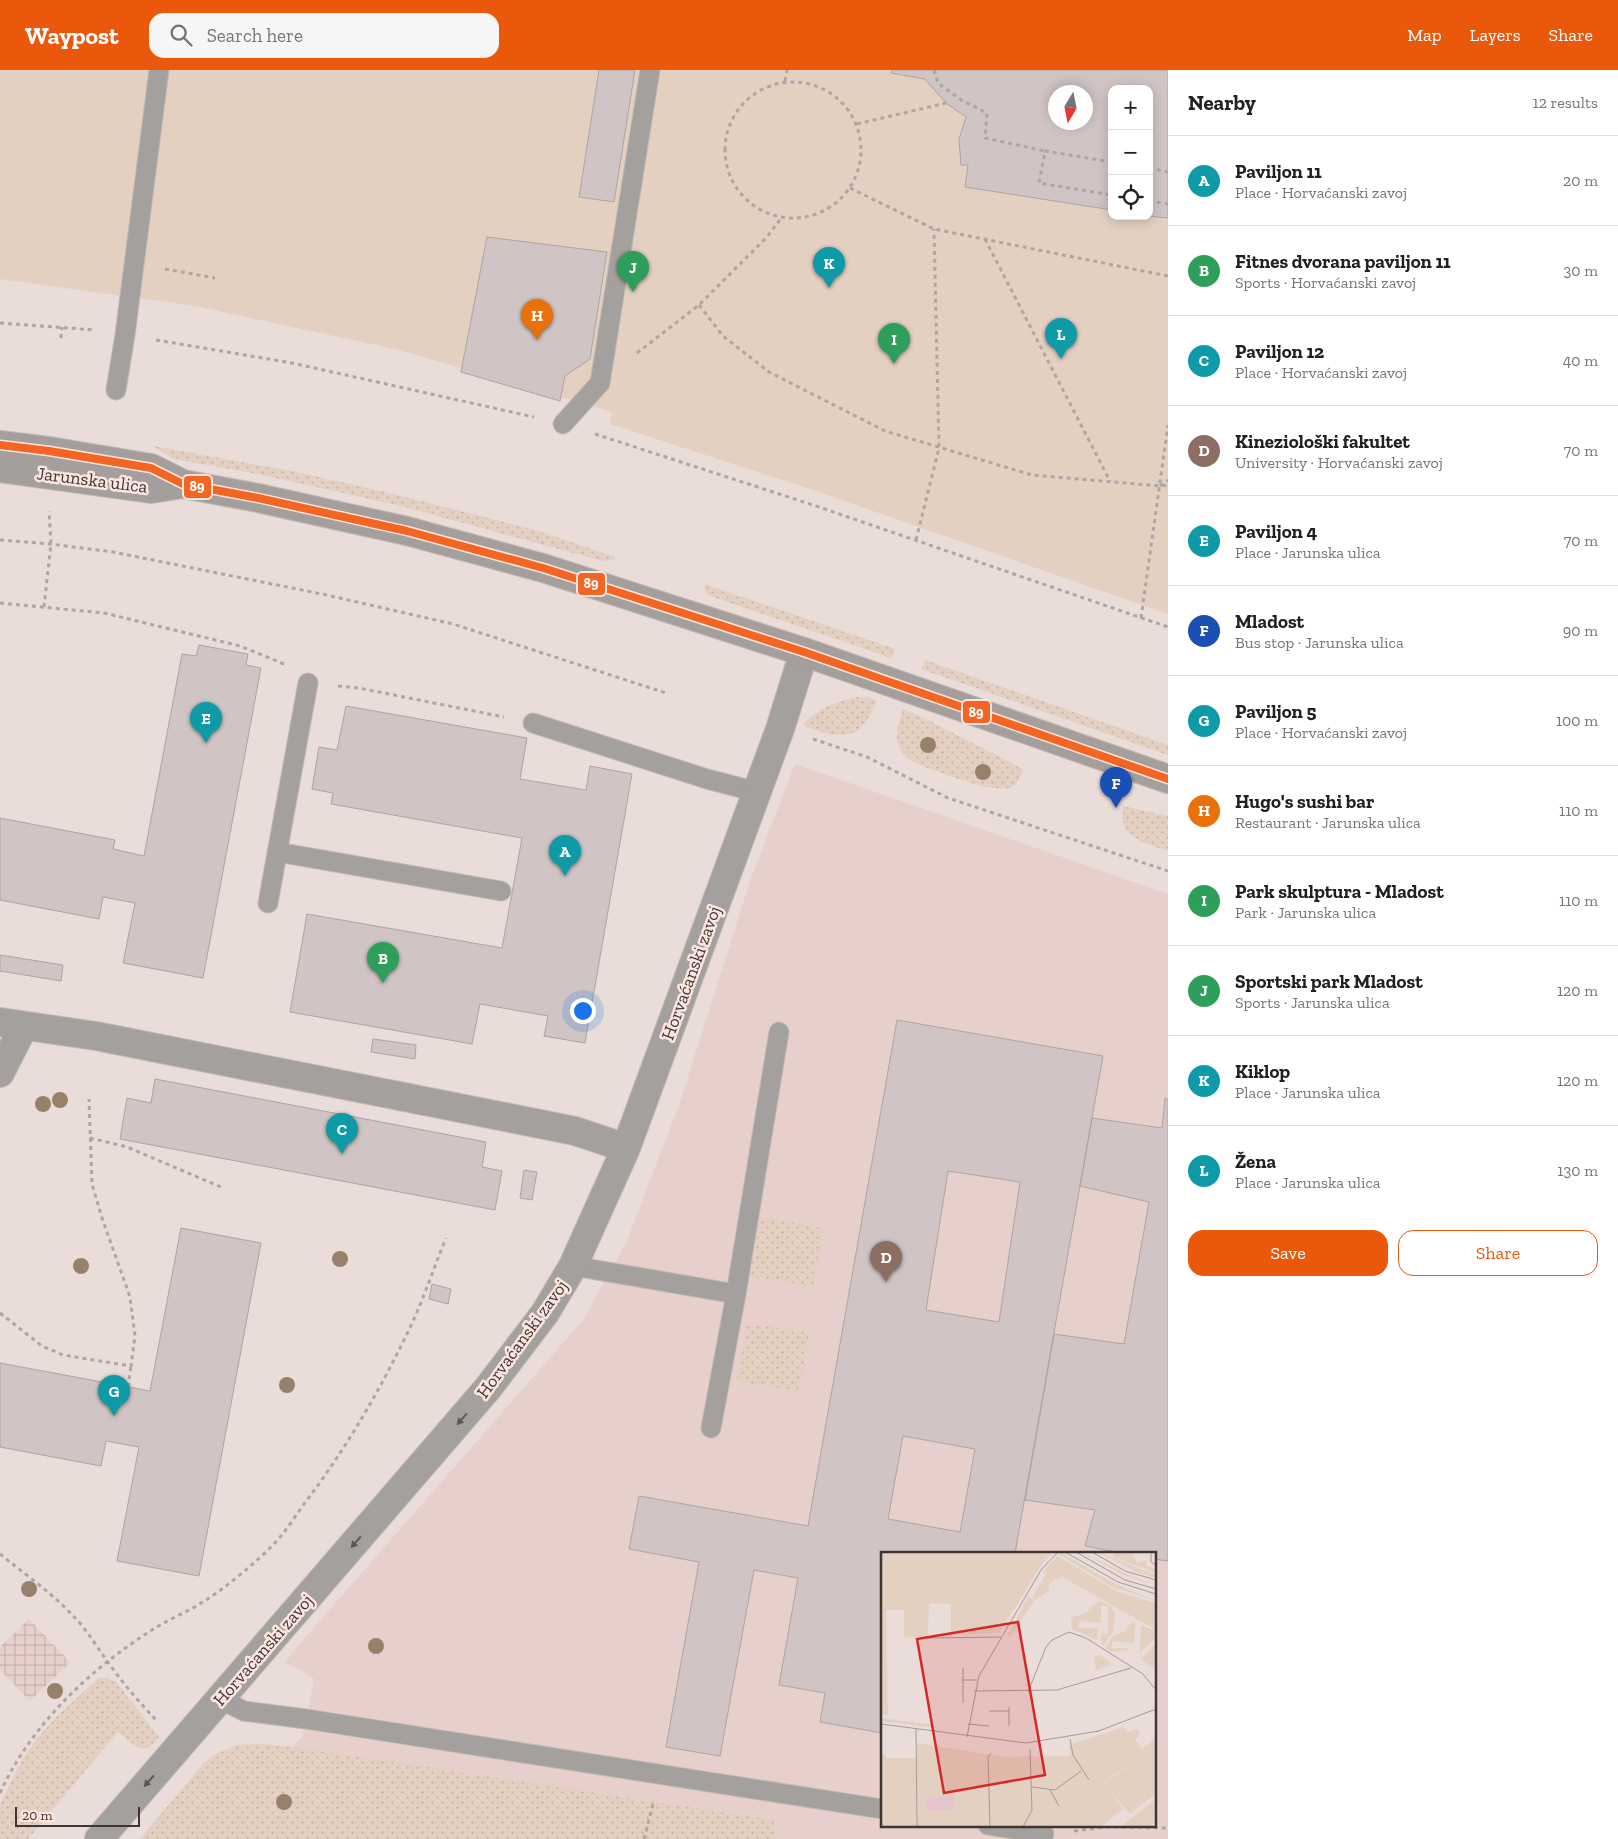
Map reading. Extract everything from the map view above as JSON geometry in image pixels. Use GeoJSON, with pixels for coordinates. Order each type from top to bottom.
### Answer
{"type":"FeatureCollection","features":[{"type":"Feature","properties":{"kind":"street","name":"Jarunska ulica"},"geometry":{"type":"LineString","coordinates":[[0,446],[49,451],[151,468],[183,484],[258,498],[407,531],[544,568],[804,652],[1168,778]]}},
{"type":"Feature","properties":{"kind":"street","name":"Jarunska ulica"},"geometry":{"type":"LineString","coordinates":[[0,468],[151,489],[183,484]]}},
{"type":"Feature","properties":{"kind":"street","name":"Horvaćanski zavoj"},"geometry":{"type":"LineString","coordinates":[[99,1839],[488,1388],[545,1313],[573,1266],[626,1148],[780,729],[804,652]]}},
{"type":"Feature","properties":{"kind":"street"},"geometry":{"type":"LineString","coordinates":[[0,1073],[12,1024],[96,1036],[575,1131],[626,1148]]}},
{"type":"Feature","properties":{"kind":"lane"},"geometry":{"type":"LineString","coordinates":[[116,390],[125,335],[159,70]]}},
{"type":"Feature","properties":{"kind":"lane"},"geometry":{"type":"LineString","coordinates":[[563,424],[600,383],[650,70]]}},
{"type":"Feature","properties":{"kind":"lane"},"geometry":{"type":"LineString","coordinates":[[268,903],[308,683]]}},
{"type":"Feature","properties":{"kind":"lane"},"geometry":{"type":"LineString","coordinates":[[534,723],[707,779],[757,792]]}},
{"type":"Feature","properties":{"kind":"lane"},"geometry":{"type":"LineString","coordinates":[[277,852],[501,891]]}},
{"type":"Feature","properties":{"kind":"lane"},"geometry":{"type":"LineString","coordinates":[[711,1428],[736,1294],[779,1032]]}},
{"type":"Feature","properties":{"kind":"lane"},"geometry":{"type":"LineString","coordinates":[[573,1266],[736,1294]]}},
{"type":"Feature","properties":{"kind":"lane"},"geometry":{"type":"LineString","coordinates":[[220,1699],[244,1711],[274,1716],[345,1725],[881,1809]]}},
{"type":"Feature","properties":{"kind":"lane"},"geometry":{"type":"LineString","coordinates":[[994,1826],[1044,1834]]}},
{"type":"Feature","properties":{"kind":"path"},"geometry":{"type":"LineString","coordinates":[[785,81],[787,70]]}},
{"type":"Feature","properties":{"kind":"path"},"geometry":{"type":"LineString","coordinates":[[934,70],[938,83],[961,100],[987,113],[984,138],[1108,161]]}},
{"type":"Feature","properties":{"kind":"path"},"geometry":{"type":"LineString","coordinates":[[785,81],[808,82],[829,90],[846,105],[857,124],[862,146],[860,168],[850,188],[837,203],[820,213],[801,218],[782,218],[761,210],[744,197],[731,179],[725,158],[725,136],[733,116],[746,99],[764,87],[785,81]]}},
{"type":"Feature","properties":{"kind":"path"},"geometry":{"type":"LineString","coordinates":[[857,124],[946,103]]}},
{"type":"Feature","properties":{"kind":"path"},"geometry":{"type":"LineString","coordinates":[[1045,151],[1039,183],[1108,194]]}},
{"type":"Feature","properties":{"kind":"path"},"geometry":{"type":"LineString","coordinates":[[1153,169],[1168,172]]}},
{"type":"Feature","properties":{"kind":"path"},"geometry":{"type":"LineString","coordinates":[[850,188],[934,229],[1168,276]]}},
{"type":"Feature","properties":{"kind":"path"},"geometry":{"type":"LineString","coordinates":[[1153,202],[1168,204]]}},
{"type":"Feature","properties":{"kind":"path"},"geometry":{"type":"LineString","coordinates":[[600,383],[699,304],[767,237],[782,218]]}},
{"type":"Feature","properties":{"kind":"path"},"geometry":{"type":"LineString","coordinates":[[916,540],[939,448],[934,229]]}},
{"type":"Feature","properties":{"kind":"path"},"geometry":{"type":"LineString","coordinates":[[985,239],[1110,482]]}},
{"type":"Feature","properties":{"kind":"path"},"geometry":{"type":"LineString","coordinates":[[699,304],[723,336],[769,372],[885,431],[1032,475],[1160,486],[1168,485]]}},
{"type":"Feature","properties":{"kind":"path"},"geometry":{"type":"LineString","coordinates":[[0,322],[106,331],[292,363],[563,424],[916,540],[1168,627]]}},
{"type":"Feature","properties":{"kind":"path"},"geometry":{"type":"LineString","coordinates":[[62,327],[62,338]]}},
{"type":"Feature","properties":{"kind":"path"},"geometry":{"type":"LineString","coordinates":[[1141,618],[1168,425]]}},
{"type":"Feature","properties":{"kind":"path"},"geometry":{"type":"LineString","coordinates":[[1160,486],[1168,480]]}},
{"type":"Feature","properties":{"kind":"path"},"geometry":{"type":"LineString","coordinates":[[0,540],[113,552],[322,594],[453,624],[666,693]]}},
{"type":"Feature","properties":{"kind":"path"},"geometry":{"type":"LineString","coordinates":[[44,607],[51,544]]}},
{"type":"Feature","properties":{"kind":"path"},"geometry":{"type":"LineString","coordinates":[[0,604],[104,613],[240,646],[285,664],[308,683],[359,688],[534,723]]}},
{"type":"Feature","properties":{"kind":"path"},"geometry":{"type":"LineString","coordinates":[[810,738],[867,757],[948,798],[1168,870]]}},
{"type":"Feature","properties":{"kind":"path"},"geometry":{"type":"LineString","coordinates":[[89,1099],[92,1184],[130,1297],[135,1336],[128,1387]]}},
{"type":"Feature","properties":{"kind":"path"},"geometry":{"type":"LineString","coordinates":[[90,1138],[127,1147],[221,1187]]}},
{"type":"Feature","properties":{"kind":"path"},"geometry":{"type":"LineString","coordinates":[[0,1793],[8,1775],[28,1743],[50,1714],[107,1662],[153,1629],[199,1604],[218,1591],[273,1545],[317,1487],[354,1432],[405,1338],[446,1238]]}},
{"type":"Feature","properties":{"kind":"path"},"geometry":{"type":"LineString","coordinates":[[0,1313],[42,1346],[63,1355],[132,1366]]}},
{"type":"Feature","properties":{"kind":"path"},"geometry":{"type":"LineString","coordinates":[[0,1554],[52,1596],[76,1619],[92,1638],[107,1662],[143,1707],[160,1724]]}},
{"type":"Feature","properties":{"kind":"path"},"geometry":{"type":"LineString","coordinates":[[1044,1834],[1106,1827],[1168,1828]]}},
{"type":"Feature","properties":{"kind":"shaded area"},"geometry":{"type":"Polygon","coordinates":[[[0,70],[1168,70],[1168,614],[813,490],[610,424],[612,412],[399,350],[195,306],[0,279],[0,70]]]}},
{"type":"Feature","properties":{"kind":"shaded area"},"geometry":{"type":"Polygon","coordinates":[[[153,446],[292,471],[385,492],[536,530],[615,557],[613,560],[603,561],[397,505],[257,474],[173,459],[153,446]]]}},
{"type":"Feature","properties":{"kind":"shaded area"},"geometry":{"type":"Polygon","coordinates":[[[705,584],[895,649],[891,658],[710,596],[705,592],[705,584]]]}},
{"type":"Feature","properties":{"kind":"shaded area"},"geometry":{"type":"Polygon","coordinates":[[[925,660],[1168,745],[1168,755],[921,669],[925,660]]]}},
{"type":"Feature","properties":{"kind":"shaded area"},"geometry":{"type":"Polygon","coordinates":[[[858,697],[877,701],[865,723],[851,733],[835,735],[802,725],[827,706],[858,697]]]}},
{"type":"Feature","properties":{"kind":"shaded area"},"geometry":{"type":"Polygon","coordinates":[[[903,709],[1023,769],[1018,781],[1013,786],[995,788],[966,781],[917,764],[903,752],[897,740],[898,726],[903,709]]]}},
{"type":"Feature","properties":{"kind":"shaded area"},"geometry":{"type":"Polygon","coordinates":[[[795,764],[1168,894],[1168,1839],[140,1839],[204,1763],[218,1753],[238,1745],[263,1744],[293,1747],[303,1735],[314,1679],[301,1670],[285,1663],[583,1320],[626,1243],[680,1102],[750,881],[795,764]]]}},
{"type":"Feature","properties":{"kind":"shaded area"},"geometry":{"type":"Polygon","coordinates":[[[1123,806],[1168,816],[1168,851],[1141,841],[1129,833],[1123,822],[1123,806]]]}},
{"type":"Feature","properties":{"kind":"shaded area"},"geometry":{"type":"Polygon","coordinates":[[[760,1217],[823,1228],[813,1287],[750,1276],[760,1217]]]}},
{"type":"Feature","properties":{"kind":"shaded area"},"geometry":{"type":"Polygon","coordinates":[[[747,1323],[809,1333],[799,1392],[737,1381],[747,1323]]]}},
{"type":"Feature","properties":{"kind":"shaded area"},"geometry":{"type":"Polygon","coordinates":[[[29,1619],[70,1662],[30,1701],[0,1670],[0,1647],[29,1619]]]}},
{"type":"Feature","properties":{"kind":"shaded area"},"geometry":{"type":"Polygon","coordinates":[[[99,1678],[107,1678],[116,1682],[159,1737],[153,1744],[143,1749],[118,1732],[28,1839],[0,1839],[0,1804],[22,1760],[35,1741],[58,1715],[99,1678]]]}},
{"type":"Feature","properties":{"kind":"shaded area"},"geometry":{"type":"Polygon","coordinates":[[[263,1744],[776,1820],[773,1839],[140,1839],[204,1763],[218,1753],[238,1745],[263,1744]]]}},
{"type":"Feature","properties":{"kind":"building"},"geometry":{"type":"Polygon","coordinates":[[[599,70],[635,70],[614,202],[579,197],[599,70]]]}},
{"type":"Feature","properties":{"kind":"building"},"geometry":{"type":"Polygon","coordinates":[[[892,70],[1168,70],[1168,218],[1153,216],[1153,85],[1108,85],[1108,209],[965,187],[968,165],[961,165],[959,139],[966,117],[946,103],[925,79],[891,73],[892,70]]]}},
{"type":"Feature","properties":{"kind":"building"},"geometry":{"type":"Polygon","coordinates":[[[487,237],[607,252],[590,359],[565,376],[560,401],[461,372],[487,237]]]}},
{"type":"Feature","properties":{"kind":"building"},"geometry":{"type":"Polygon","coordinates":[[[199,645],[248,654],[246,665],[261,668],[203,978],[123,963],[135,903],[103,897],[99,919],[0,900],[0,818],[115,840],[113,849],[144,856],[182,654],[196,656],[199,645]]]}},
{"type":"Feature","properties":{"kind":"building"},"geometry":{"type":"Polygon","coordinates":[[[346,706],[527,738],[520,779],[586,790],[590,766],[632,774],[585,1043],[544,1036],[548,1016],[480,1004],[472,1044],[290,1012],[307,914],[502,948],[522,838],[331,804],[333,793],[312,789],[319,747],[337,750],[346,706]]]}},
{"type":"Feature","properties":{"kind":"building"},"geometry":{"type":"Polygon","coordinates":[[[0,955],[63,965],[61,981],[0,971],[0,955]]]}},
{"type":"Feature","properties":{"kind":"building"},"geometry":{"type":"Polygon","coordinates":[[[897,1020],[1103,1056],[1015,1552],[881,1552],[881,1733],[820,1722],[825,1693],[779,1685],[798,1578],[754,1570],[720,1756],[666,1747],[699,1562],[629,1549],[639,1496],[808,1526],[897,1020]],[[948,1171],[926,1310],[999,1322],[1020,1182],[948,1171]],[[903,1436],[888,1519],[960,1532],[975,1449],[903,1436]]]}},
{"type":"Feature","properties":{"kind":"building"},"geometry":{"type":"Polygon","coordinates":[[[373,1039],[416,1045],[415,1059],[371,1052],[373,1039]]]}},
{"type":"Feature","properties":{"kind":"building"},"geometry":{"type":"Polygon","coordinates":[[[155,1079],[486,1142],[482,1167],[502,1171],[495,1210],[120,1139],[127,1098],[151,1103],[155,1079]]]}},
{"type":"Feature","properties":{"kind":"building"},"geometry":{"type":"Polygon","coordinates":[[[1165,1098],[1168,1099],[1168,1561],[1156,1559],[1156,1552],[1116,1552],[1085,1546],[1095,1510],[1025,1500],[1054,1334],[1124,1344],[1149,1202],[1080,1186],[1092,1118],[1162,1128],[1165,1098]]]}},
{"type":"Feature","properties":{"kind":"building"},"geometry":{"type":"Polygon","coordinates":[[[524,1170],[537,1172],[532,1200],[520,1198],[524,1170]]]}},
{"type":"Feature","properties":{"kind":"building"},"geometry":{"type":"Polygon","coordinates":[[[181,1228],[261,1243],[199,1576],[117,1561],[139,1447],[106,1441],[101,1466],[0,1447],[0,1363],[150,1391],[181,1228]]]}},
{"type":"Feature","properties":{"kind":"building"},"geometry":{"type":"Polygon","coordinates":[[[432,1284],[451,1289],[448,1304],[429,1299],[432,1284]]]}},
{"type":"Feature","properties":{"kind":"transit line","name":"89"},"geometry":{"type":"LineString","coordinates":[[0,445],[151,468],[183,484],[258,498],[407,531],[543,568],[804,652],[1168,779]]}},
{"type":"Feature","properties":{"kind":"place","name":"Kiklop"},"geometry":{"type":"Point","coordinates":[829,288]}},
{"type":"Feature","properties":{"kind":"place","name":"Sportski park Mladost"},"geometry":{"type":"Point","coordinates":[633,292]}},
{"type":"Feature","properties":{"kind":"place","name":"Hugo's sushi bar"},"geometry":{"type":"Point","coordinates":[537,340]}},
{"type":"Feature","properties":{"kind":"place","name":"Žena"},"geometry":{"type":"Point","coordinates":[1061,359]}},
{"type":"Feature","properties":{"kind":"place","name":"Park skulptura - Mladost"},"geometry":{"type":"Point","coordinates":[894,364]}},
{"type":"Feature","properties":{"kind":"place","name":"Paviljon 4"},"geometry":{"type":"Point","coordinates":[206,743]}},
{"type":"Feature","properties":{"kind":"place","name":"Mladost"},"geometry":{"type":"Point","coordinates":[1116,808]}},
{"type":"Feature","properties":{"kind":"place","name":"Paviljon 11"},"geometry":{"type":"Point","coordinates":[565,876]}},
{"type":"Feature","properties":{"kind":"place","name":"Fitnes dvorana paviljon 11"},"geometry":{"type":"Point","coordinates":[383,983]}},
{"type":"Feature","properties":{"kind":"place","name":"Paviljon 12"},"geometry":{"type":"Point","coordinates":[342,1154]}},
{"type":"Feature","properties":{"kind":"place","name":"Kineziološki fakultet"},"geometry":{"type":"Point","coordinates":[886,1282]}},
{"type":"Feature","properties":{"kind":"place","name":"Paviljon 5"},"geometry":{"type":"Point","coordinates":[114,1416]}}]}
